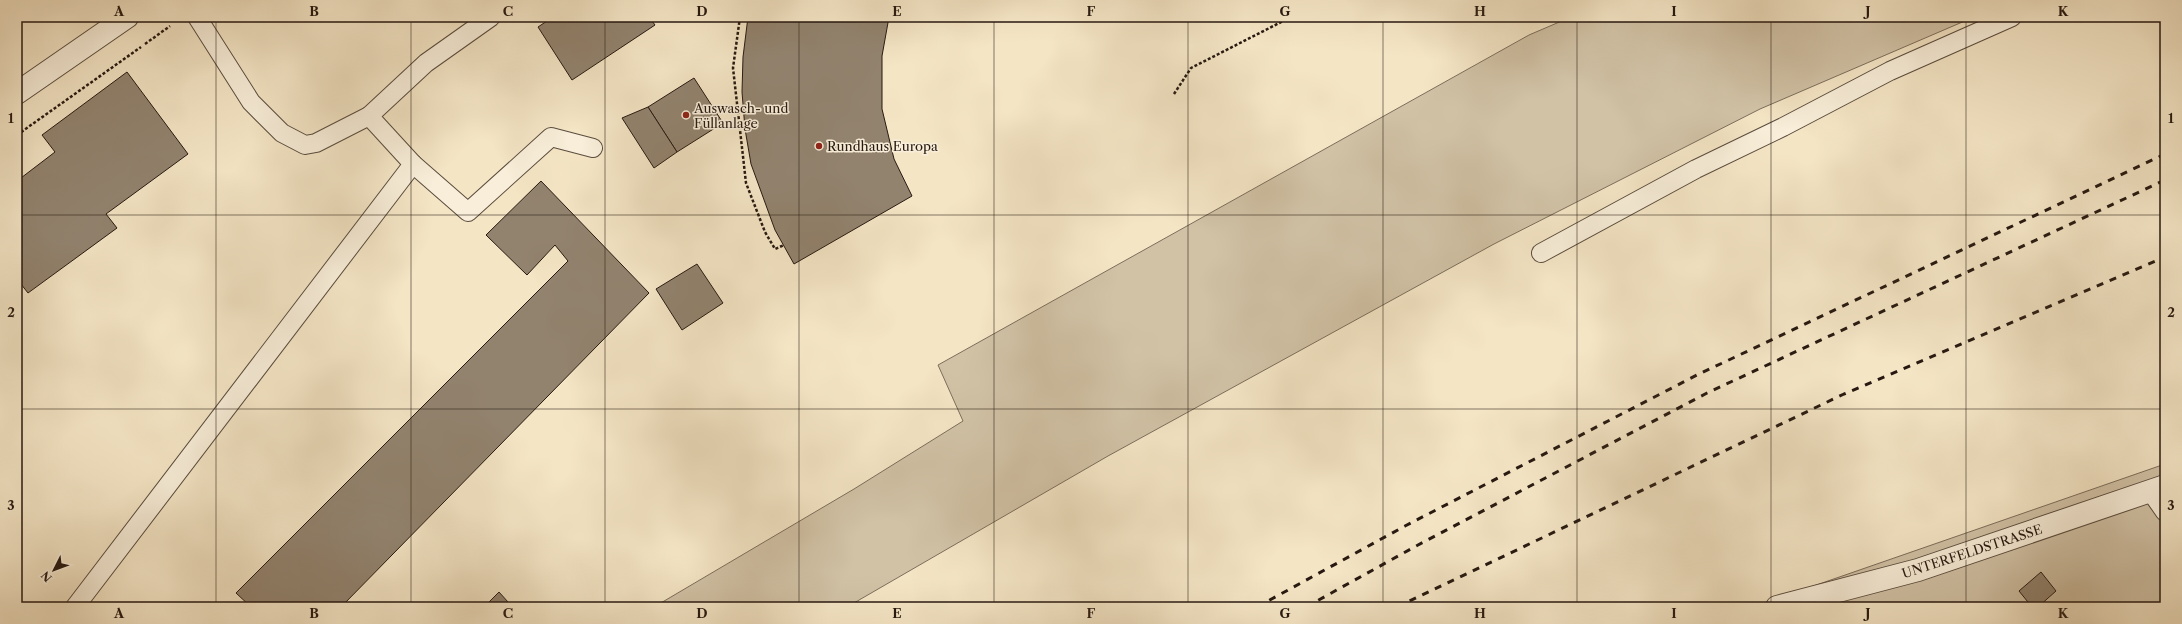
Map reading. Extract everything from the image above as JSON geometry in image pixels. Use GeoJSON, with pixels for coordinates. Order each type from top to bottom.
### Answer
{"type":"FeatureCollection","features":[{"type":"Feature","properties":{"kind":"street"},"geometry":{"type":"LineString","coordinates":[[17,93],[120,19]]}},
{"type":"Feature","properties":{"kind":"street","name":"UNTERFELDSTRASSE"},"geometry":{"type":"LineString","coordinates":[[1777,607],[1918,570],[2158,489]]}},
{"type":"Feature","properties":{"kind":"lane"},"geometry":{"type":"LineString","coordinates":[[196,17],[251,102],[282,133],[305,145],[316,143],[369,116],[426,63],[491,17]]}},
{"type":"Feature","properties":{"kind":"lane"},"geometry":{"type":"LineString","coordinates":[[1541,254],[1696,169],[1783,127],[1890,71],[2012,17]]}},
{"type":"Feature","properties":{"kind":"lane"},"geometry":{"type":"LineString","coordinates":[[369,116],[413,164],[468,212],[551,138],[592,148]]}},
{"type":"Feature","properties":{"kind":"lane"},"geometry":{"type":"LineString","coordinates":[[75,607],[413,164]]}},
{"type":"Feature","properties":{"kind":"lane"},"geometry":{"type":"LineString","coordinates":[[2158,489],[2165,512]]}},
{"type":"Feature","properties":{"kind":"path"},"geometry":{"type":"LineString","coordinates":[[740,17],[733,68],[746,183],[765,232],[775,249],[784,245]]}},
{"type":"Feature","properties":{"kind":"path"},"geometry":{"type":"LineString","coordinates":[[1174,94],[1192,68],[1291,17]]}},
{"type":"Feature","properties":{"kind":"path"},"geometry":{"type":"LineString","coordinates":[[17,135],[177,22]]}},
{"type":"Feature","properties":{"kind":"shaded area"},"geometry":{"type":"Polygon","coordinates":[[[1571,17],[1974,17],[1760,109],[1494,244],[1108,456],[847,607],[654,607],[854,489],[963,421],[938,365],[1529,35],[1571,17]]]}},
{"type":"Feature","properties":{"kind":"shaded area"},"geometry":{"type":"Polygon","coordinates":[[[2165,464],[2165,607],[1753,607],[2165,464]]]}},
{"type":"Feature","properties":{"kind":"building"},"geometry":{"type":"Polygon","coordinates":[[[553,17],[649,17],[655,25],[572,80],[538,27],[553,17]]]}},
{"type":"Feature","properties":{"kind":"building","name":"Rundhaus Europa"},"geometry":{"type":"Polygon","coordinates":[[[748,17],[889,17],[882,56],[882,109],[894,159],[912,196],[794,264],[775,230],[751,164],[745,129],[742,92],[743,57],[748,17]]]}},
{"type":"Feature","properties":{"kind":"building"},"geometry":{"type":"Polygon","coordinates":[[[127,72],[188,154],[106,214],[117,228],[28,293],[17,279],[17,181],[55,152],[42,135],[127,72]]]}},
{"type":"Feature","properties":{"kind":"building","name":"Auswasch- und Füllanlage"},"geometry":{"type":"Polygon","coordinates":[[[694,78],[723,123],[677,152],[648,107],[694,78]]]}},
{"type":"Feature","properties":{"kind":"building"},"geometry":{"type":"Polygon","coordinates":[[[648,107],[677,152],[654,168],[622,118],[648,107]]]}},
{"type":"Feature","properties":{"kind":"building"},"geometry":{"type":"Polygon","coordinates":[[[541,181],[649,293],[341,607],[251,607],[236,593],[568,261],[555,245],[527,275],[486,235],[541,181]]]}},
{"type":"Feature","properties":{"kind":"building"},"geometry":{"type":"Polygon","coordinates":[[[697,264],[723,303],[682,330],[656,289],[697,264]]]}},
{"type":"Feature","properties":{"kind":"building"},"geometry":{"type":"Polygon","coordinates":[[[2041,572],[2056,591],[2038,607],[2032,607],[2019,591],[2041,572]]]}},
{"type":"Feature","properties":{"kind":"building"},"geometry":{"type":"Polygon","coordinates":[[[499,592],[508,602],[503,607],[484,607],[499,592]]]}},
{"type":"Feature","properties":{"kind":"railway"},"geometry":{"type":"LineString","coordinates":[[1257,607],[1405,526],[1697,375],[2165,154]]}},
{"type":"Feature","properties":{"kind":"railway"},"geometry":{"type":"LineString","coordinates":[[1306,607],[1418,545],[1707,393],[2165,180]]}},
{"type":"Feature","properties":{"kind":"railway"},"geometry":{"type":"LineString","coordinates":[[1397,607],[1844,394],[2165,257]]}},
{"type":"Feature","properties":{"kind":"place","name":"Auswasch- und Füllanlage"},"geometry":{"type":"Point","coordinates":[686,115]}},
{"type":"Feature","properties":{"kind":"place","name":"Rundhaus Europa"},"geometry":{"type":"Point","coordinates":[819,146]}}]}
